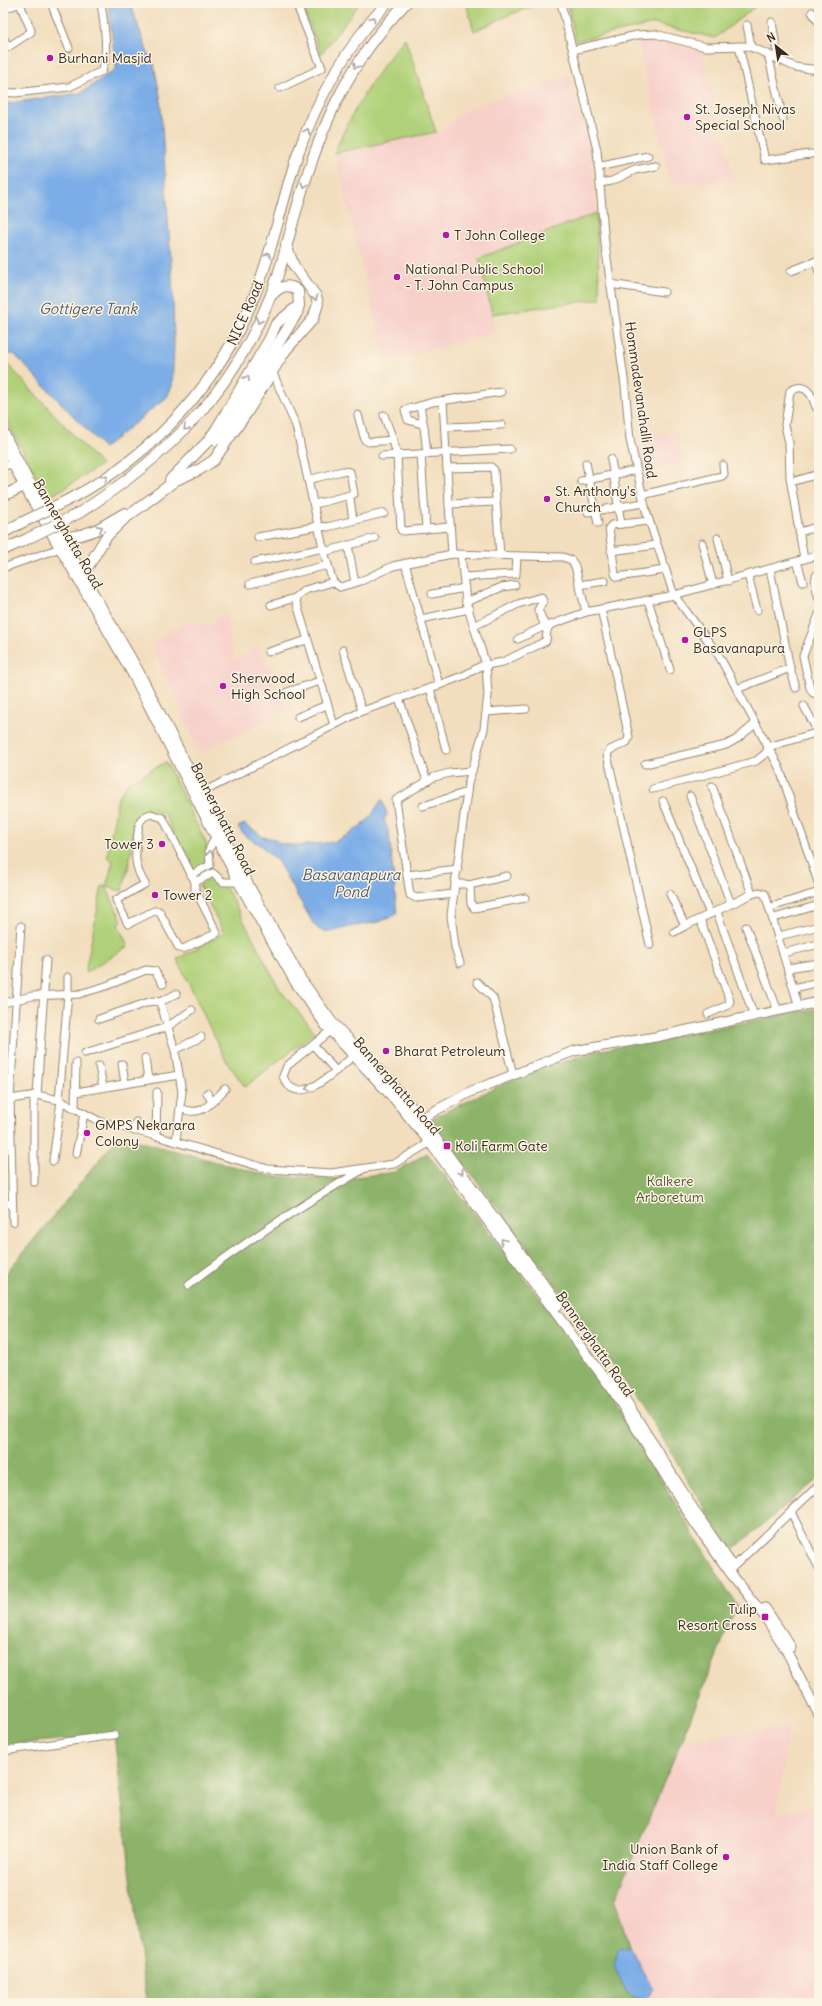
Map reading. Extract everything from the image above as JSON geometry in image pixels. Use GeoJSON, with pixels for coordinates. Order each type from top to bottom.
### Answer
{"type":"FeatureCollection","features":[{"type":"Feature","properties":{"kind":"highway","name":"NICE Road"},"geometry":{"type":"LineString","coordinates":[[3,533],[72,498],[118,470],[159,436],[186,408],[208,381],[229,349],[256,292],[297,158],[323,93],[348,52],[387,3]]}},
{"type":"Feature","properties":{"kind":"highway","name":"NICE Road"},"geometry":{"type":"LineString","coordinates":[[3,550],[79,513],[117,488],[154,459],[202,410],[239,360],[254,333],[270,297],[315,151],[335,102],[368,48],[406,3]]}},
{"type":"Feature","properties":{"kind":"highway"},"geometry":{"type":"LineString","coordinates":[[59,541],[96,530],[132,508],[175,478],[199,470],[214,460],[246,414],[285,351],[313,319],[318,304],[316,296],[294,266],[286,245]]}},
{"type":"Feature","properties":{"kind":"highway"},"geometry":{"type":"LineString","coordinates":[[80,576],[113,530],[175,478],[208,441],[221,422],[270,338],[276,324],[299,305],[298,291],[292,286],[282,287],[270,297]]}},
{"type":"Feature","properties":{"kind":"highway"},"geometry":{"type":"LineString","coordinates":[[3,488],[25,482]]}},
{"type":"Feature","properties":{"kind":"highway"},"geometry":{"type":"LineString","coordinates":[[3,496],[25,482]]}},
{"type":"Feature","properties":{"kind":"main road","name":"Bannerghatta Road"},"geometry":{"type":"LineString","coordinates":[[3,431],[25,482]]}},
{"type":"Feature","properties":{"kind":"main road","name":"Bannerghatta Road"},"geometry":{"type":"LineString","coordinates":[[3,444],[13,464],[138,670],[199,794],[297,978],[332,1022],[383,1074],[433,1141],[612,1389],[694,1522],[784,1634],[819,1700]]}},
{"type":"Feature","properties":{"kind":"main road","name":"Bannerghatta Road"},"geometry":{"type":"LineString","coordinates":[[199,794],[215,837],[239,882],[330,1031],[417,1120]]}},
{"type":"Feature","properties":{"kind":"main road"},"geometry":{"type":"LineString","coordinates":[[417,1120],[454,1100],[513,1074],[574,1051],[819,1002]]}},
{"type":"Feature","properties":{"kind":"main road","name":"Bannerghatta Road"},"geometry":{"type":"LineString","coordinates":[[731,1569],[786,1648],[819,1715]]}},
{"type":"Feature","properties":{"kind":"street"},"geometry":{"type":"LineString","coordinates":[[3,9],[21,3],[31,30],[31,32],[5,48],[3,37]]}},
{"type":"Feature","properties":{"kind":"street"},"geometry":{"type":"LineString","coordinates":[[51,3],[69,48]]}},
{"type":"Feature","properties":{"kind":"street"},"geometry":{"type":"LineString","coordinates":[[3,92],[15,94],[68,87],[102,71],[105,61],[106,41],[101,3]]}},
{"type":"Feature","properties":{"kind":"street"},"geometry":{"type":"LineString","coordinates":[[280,88],[322,68],[296,3]]}},
{"type":"Feature","properties":{"kind":"street","name":"Hommadevanahalli Road"},"geometry":{"type":"LineString","coordinates":[[561,3],[597,150],[610,284],[625,386],[630,440],[644,503],[656,545],[674,594],[718,654],[779,768],[819,886]]}},
{"type":"Feature","properties":{"kind":"street"},"geometry":{"type":"LineString","coordinates":[[812,12],[817,20],[819,20]]}},
{"type":"Feature","properties":{"kind":"street"},"geometry":{"type":"LineString","coordinates":[[772,22],[778,58]]}},
{"type":"Feature","properties":{"kind":"street"},"geometry":{"type":"LineString","coordinates":[[747,26],[751,47]]}},
{"type":"Feature","properties":{"kind":"street"},"geometry":{"type":"LineString","coordinates":[[573,50],[638,34],[666,36],[706,47],[751,47],[778,58],[795,68],[819,70]]}},
{"type":"Feature","properties":{"kind":"street"},"geometry":{"type":"LineString","coordinates":[[739,46],[765,160],[810,154]]}},
{"type":"Feature","properties":{"kind":"street"},"geometry":{"type":"LineString","coordinates":[[768,54],[783,119]]}},
{"type":"Feature","properties":{"kind":"street"},"geometry":{"type":"LineString","coordinates":[[598,168],[648,156]]}},
{"type":"Feature","properties":{"kind":"street"},"geometry":{"type":"LineString","coordinates":[[600,184],[612,181],[635,170],[656,166]]}},
{"type":"Feature","properties":{"kind":"street"},"geometry":{"type":"LineString","coordinates":[[791,271],[817,261],[819,272]]}},
{"type":"Feature","properties":{"kind":"street"},"geometry":{"type":"LineString","coordinates":[[610,284],[664,292]]}},
{"type":"Feature","properties":{"kind":"street"},"geometry":{"type":"LineString","coordinates":[[272,371],[296,426],[315,504],[324,550],[333,582],[340,587],[355,583],[405,563],[452,554],[564,557],[570,560],[575,566],[586,612]]}},
{"type":"Feature","properties":{"kind":"street"},"geometry":{"type":"LineString","coordinates":[[803,582],[800,532],[791,482],[789,443],[785,425],[790,391],[798,388],[805,388],[810,392],[816,407]]}},
{"type":"Feature","properties":{"kind":"street"},"geometry":{"type":"LineString","coordinates":[[424,427],[422,424],[408,420],[405,410],[443,401],[501,392]]}},
{"type":"Feature","properties":{"kind":"street"},"geometry":{"type":"LineString","coordinates":[[443,401],[452,554]]}},
{"type":"Feature","properties":{"kind":"street"},"geometry":{"type":"LineString","coordinates":[[420,406],[424,427],[426,529]]}},
{"type":"Feature","properties":{"kind":"street"},"geometry":{"type":"LineString","coordinates":[[358,415],[365,440],[369,442],[393,440]]}},
{"type":"Feature","properties":{"kind":"street"},"geometry":{"type":"LineString","coordinates":[[384,415],[397,455],[400,528],[403,532],[450,527]]}},
{"type":"Feature","properties":{"kind":"street"},"geometry":{"type":"LineString","coordinates":[[445,427],[502,425]]}},
{"type":"Feature","properties":{"kind":"street"},"geometry":{"type":"LineString","coordinates":[[382,456],[510,449]]}},
{"type":"Feature","properties":{"kind":"street"},"geometry":{"type":"LineString","coordinates":[[611,459],[621,524]]}},
{"type":"Feature","properties":{"kind":"street"},"geometry":{"type":"LineString","coordinates":[[586,463],[598,523]]}},
{"type":"Feature","properties":{"kind":"street"},"geometry":{"type":"LineString","coordinates":[[3,466],[13,464]]}},
{"type":"Feature","properties":{"kind":"street"},"geometry":{"type":"LineString","coordinates":[[642,494],[722,476],[724,474],[723,464]]}},
{"type":"Feature","properties":{"kind":"street"},"geometry":{"type":"LineString","coordinates":[[447,468],[493,468],[495,471],[500,556]]}},
{"type":"Feature","properties":{"kind":"street"},"geometry":{"type":"LineString","coordinates":[[581,481],[637,470]]}},
{"type":"Feature","properties":{"kind":"street"},"geometry":{"type":"LineString","coordinates":[[308,480],[342,471],[350,472],[354,494],[315,504]]}},
{"type":"Feature","properties":{"kind":"street"},"geometry":{"type":"LineString","coordinates":[[791,482],[819,474]]}},
{"type":"Feature","properties":{"kind":"street"},"geometry":{"type":"LineString","coordinates":[[350,499],[353,520]]}},
{"type":"Feature","properties":{"kind":"street"},"geometry":{"type":"LineString","coordinates":[[449,504],[496,502]]}},
{"type":"Feature","properties":{"kind":"street"},"geometry":{"type":"LineString","coordinates":[[588,512],[644,503]]}},
{"type":"Feature","properties":{"kind":"street"},"geometry":{"type":"LineString","coordinates":[[258,537],[319,526],[327,527],[384,513]]}},
{"type":"Feature","properties":{"kind":"street"},"geometry":{"type":"LineString","coordinates":[[649,521],[621,524],[609,528],[615,574],[617,577],[665,570]]}},
{"type":"Feature","properties":{"kind":"street"},"geometry":{"type":"LineString","coordinates":[[800,532],[819,526]]}},
{"type":"Feature","properties":{"kind":"street"},"geometry":{"type":"LineString","coordinates":[[255,562],[324,550],[375,538]]}},
{"type":"Feature","properties":{"kind":"street"},"geometry":{"type":"LineString","coordinates":[[718,538],[728,581]]}},
{"type":"Feature","properties":{"kind":"street"},"geometry":{"type":"LineString","coordinates":[[3,568],[59,541]]}},
{"type":"Feature","properties":{"kind":"street"},"geometry":{"type":"LineString","coordinates":[[702,543],[713,585]]}},
{"type":"Feature","properties":{"kind":"street"},"geometry":{"type":"LineString","coordinates":[[348,545],[355,583]]}},
{"type":"Feature","properties":{"kind":"street"},"geometry":{"type":"LineString","coordinates":[[611,551],[656,545]]}},
{"type":"Feature","properties":{"kind":"street"},"geometry":{"type":"LineString","coordinates":[[460,963],[455,947],[451,915],[467,792],[484,729],[487,712],[488,678],[486,665],[468,605],[461,555]]}},
{"type":"Feature","properties":{"kind":"street"},"geometry":{"type":"LineString","coordinates":[[518,639],[546,628],[552,624],[586,612],[713,585],[819,555]]}},
{"type":"Feature","properties":{"kind":"street"},"geometry":{"type":"LineString","coordinates":[[464,577],[516,574],[517,556]]}},
{"type":"Feature","properties":{"kind":"street"},"geometry":{"type":"LineString","coordinates":[[405,563],[439,685]]}},
{"type":"Feature","properties":{"kind":"street"},"geometry":{"type":"LineString","coordinates":[[250,584],[328,565]]}},
{"type":"Feature","properties":{"kind":"street"},"geometry":{"type":"LineString","coordinates":[[770,569],[790,668],[796,688]]}},
{"type":"Feature","properties":{"kind":"street"},"geometry":{"type":"LineString","coordinates":[[819,572],[815,579],[819,599]]}},
{"type":"Feature","properties":{"kind":"street"},"geometry":{"type":"LineString","coordinates":[[748,575],[757,610]]}},
{"type":"Feature","properties":{"kind":"street"},"geometry":{"type":"LineString","coordinates":[[579,585],[605,580]]}},
{"type":"Feature","properties":{"kind":"street"},"geometry":{"type":"LineString","coordinates":[[270,605],[296,598],[305,590],[333,582]]}},
{"type":"Feature","properties":{"kind":"street"},"geometry":{"type":"LineString","coordinates":[[421,619],[468,605],[502,587],[515,585]]}},
{"type":"Feature","properties":{"kind":"street"},"geometry":{"type":"LineString","coordinates":[[432,594],[465,588]]}},
{"type":"Feature","properties":{"kind":"street"},"geometry":{"type":"LineString","coordinates":[[296,598],[307,640],[334,726]]}},
{"type":"Feature","properties":{"kind":"street"},"geometry":{"type":"LineString","coordinates":[[199,794],[362,711],[439,685],[465,675],[477,667],[503,662],[546,641],[546,628],[538,610],[543,601],[541,598],[518,604],[474,626]]}},
{"type":"Feature","properties":{"kind":"street"},"geometry":{"type":"LineString","coordinates":[[648,600],[670,670]]}},
{"type":"Feature","properties":{"kind":"street"},"geometry":{"type":"LineString","coordinates":[[601,609],[629,737],[627,742],[610,750],[607,754],[650,945]]}},
{"type":"Feature","properties":{"kind":"street"},"geometry":{"type":"LineString","coordinates":[[819,614],[803,656],[810,688],[813,693],[819,695]]}},
{"type":"Feature","properties":{"kind":"street"},"geometry":{"type":"LineString","coordinates":[[268,652],[307,640]]}},
{"type":"Feature","properties":{"kind":"street"},"geometry":{"type":"LineString","coordinates":[[343,650],[362,711]]}},
{"type":"Feature","properties":{"kind":"street"},"geometry":{"type":"LineString","coordinates":[[737,689],[790,668]]}},
{"type":"Feature","properties":{"kind":"street"},"geometry":{"type":"LineString","coordinates":[[287,692],[320,681]]}},
{"type":"Feature","properties":{"kind":"street"},"geometry":{"type":"LineString","coordinates":[[430,688],[446,750]]}},
{"type":"Feature","properties":{"kind":"street"},"geometry":{"type":"LineString","coordinates":[[399,698],[427,781]]}},
{"type":"Feature","properties":{"kind":"street"},"geometry":{"type":"LineString","coordinates":[[298,717],[327,705]]}},
{"type":"Feature","properties":{"kind":"street"},"geometry":{"type":"LineString","coordinates":[[653,789],[756,761],[766,753],[768,747],[819,732],[804,706]]}},
{"type":"Feature","properties":{"kind":"street"},"geometry":{"type":"LineString","coordinates":[[487,712],[526,709]]}},
{"type":"Feature","properties":{"kind":"street"},"geometry":{"type":"LineString","coordinates":[[645,764],[726,745],[737,739],[755,724]]}},
{"type":"Feature","properties":{"kind":"street"},"geometry":{"type":"LineString","coordinates":[[454,894],[413,897],[410,895],[396,800],[434,777],[450,773],[472,771]]}},
{"type":"Feature","properties":{"kind":"street"},"geometry":{"type":"LineString","coordinates":[[712,786],[752,894]]}},
{"type":"Feature","properties":{"kind":"street"},"geometry":{"type":"LineString","coordinates":[[423,806],[467,792]]}},
{"type":"Feature","properties":{"kind":"street"},"geometry":{"type":"LineString","coordinates":[[690,796],[731,904]]}},
{"type":"Feature","properties":{"kind":"street"},"geometry":{"type":"LineString","coordinates":[[663,801],[710,914]]}},
{"type":"Feature","properties":{"kind":"street"},"geometry":{"type":"LineString","coordinates":[[154,814],[163,818],[195,882],[195,889],[217,933],[183,949],[179,948],[159,911],[154,911],[128,924],[116,900],[145,884],[136,864],[135,845],[139,823],[148,815],[154,814]]}},
{"type":"Feature","properties":{"kind":"street"},"geometry":{"type":"LineString","coordinates":[[191,875],[210,865],[209,850],[215,837]]}},
{"type":"Feature","properties":{"kind":"street"},"geometry":{"type":"LineString","coordinates":[[407,875],[458,869]]}},
{"type":"Feature","properties":{"kind":"street"},"geometry":{"type":"LineString","coordinates":[[195,882],[213,873],[223,882],[239,882]]}},
{"type":"Feature","properties":{"kind":"street"},"geometry":{"type":"LineString","coordinates":[[456,884],[469,885],[506,876]]}},
{"type":"Feature","properties":{"kind":"street"},"geometry":{"type":"LineString","coordinates":[[469,885],[470,904],[474,908],[525,898]]}},
{"type":"Feature","properties":{"kind":"street"},"geometry":{"type":"LineString","coordinates":[[674,932],[752,894],[760,892],[766,894],[799,1007]]}},
{"type":"Feature","properties":{"kind":"street"},"geometry":{"type":"LineString","coordinates":[[771,907],[819,892]]}},
{"type":"Feature","properties":{"kind":"street"},"geometry":{"type":"LineString","coordinates":[[670,894],[685,926]]}},
{"type":"Feature","properties":{"kind":"street"},"geometry":{"type":"LineString","coordinates":[[805,897],[809,908]]}},
{"type":"Feature","properties":{"kind":"street"},"geometry":{"type":"LineString","coordinates":[[774,918],[819,906]]}},
{"type":"Feature","properties":{"kind":"street"},"geometry":{"type":"LineString","coordinates":[[718,915],[754,1016]]}},
{"type":"Feature","properties":{"kind":"street"},"geometry":{"type":"LineString","coordinates":[[700,919],[730,1001],[728,1005],[708,1014]]}},
{"type":"Feature","properties":{"kind":"street"},"geometry":{"type":"LineString","coordinates":[[13,1222],[6,1099],[17,998],[21,926]]}},
{"type":"Feature","properties":{"kind":"street"},"geometry":{"type":"LineString","coordinates":[[779,936],[819,926]]}},
{"type":"Feature","properties":{"kind":"street"},"geometry":{"type":"LineString","coordinates":[[746,927],[778,1011]]}},
{"type":"Feature","properties":{"kind":"street"},"geometry":{"type":"LineString","coordinates":[[784,953],[819,944]]}},
{"type":"Feature","properties":{"kind":"street"},"geometry":{"type":"LineString","coordinates":[[34,1182],[35,1095],[46,960]]}},
{"type":"Feature","properties":{"kind":"street"},"geometry":{"type":"LineString","coordinates":[[788,968],[819,963]]}},
{"type":"Feature","properties":{"kind":"street"},"geometry":{"type":"LineString","coordinates":[[3,1003],[17,998],[43,995],[79,994],[106,986],[146,970],[155,972],[163,984]]}},
{"type":"Feature","properties":{"kind":"street"},"geometry":{"type":"LineString","coordinates":[[53,1161],[60,1100],[68,977]]}},
{"type":"Feature","properties":{"kind":"street"},"geometry":{"type":"LineString","coordinates":[[477,982],[493,998],[513,1074]]}},
{"type":"Feature","properties":{"kind":"street"},"geometry":{"type":"LineString","coordinates":[[794,988],[819,982]]}},
{"type":"Feature","properties":{"kind":"street"},"geometry":{"type":"LineString","coordinates":[[99,1019],[152,1001],[160,1002],[176,994]]}},
{"type":"Feature","properties":{"kind":"street"},"geometry":{"type":"LineString","coordinates":[[160,1002],[175,1050],[182,1092],[176,1141]]}},
{"type":"Feature","properties":{"kind":"street"},"geometry":{"type":"LineString","coordinates":[[85,1054],[167,1027],[192,1010]]}},
{"type":"Feature","properties":{"kind":"street"},"geometry":{"type":"LineString","coordinates":[[330,1031],[284,1071],[283,1076],[288,1084],[295,1090],[306,1090],[336,1072],[353,1056]]}},
{"type":"Feature","properties":{"kind":"street"},"geometry":{"type":"LineString","coordinates":[[175,1050],[201,1037]]}},
{"type":"Feature","properties":{"kind":"street"},"geometry":{"type":"LineString","coordinates":[[313,1045],[336,1072]]}},
{"type":"Feature","properties":{"kind":"street"},"geometry":{"type":"LineString","coordinates":[[145,1058],[148,1080]]}},
{"type":"Feature","properties":{"kind":"street"},"geometry":{"type":"LineString","coordinates":[[75,1109],[76,1063]]}},
{"type":"Feature","properties":{"kind":"street"},"geometry":{"type":"LineString","coordinates":[[122,1064],[125,1083]]}},
{"type":"Feature","properties":{"kind":"street"},"geometry":{"type":"LineString","coordinates":[[99,1066],[103,1087]]}},
{"type":"Feature","properties":{"kind":"street"},"geometry":{"type":"LineString","coordinates":[[76,1092],[179,1075]]}},
{"type":"Feature","properties":{"kind":"street"},"geometry":{"type":"LineString","coordinates":[[180,1108],[190,1112],[202,1111],[225,1089]]}},
{"type":"Feature","properties":{"kind":"street"},"geometry":{"type":"LineString","coordinates":[[156,1136],[157,1092]]}},
{"type":"Feature","properties":{"kind":"street"},"geometry":{"type":"LineString","coordinates":[[207,1093],[212,1102]]}},
{"type":"Feature","properties":{"kind":"street"},"geometry":{"type":"LineString","coordinates":[[6,1099],[35,1095],[60,1100],[99,1121],[176,1141],[268,1169],[331,1173],[394,1164],[433,1141]]}},
{"type":"Feature","properties":{"kind":"street"},"geometry":{"type":"LineString","coordinates":[[76,1154],[84,1114]]}},
{"type":"Feature","properties":{"kind":"street"},"geometry":{"type":"LineString","coordinates":[[134,1131],[136,1122]]}},
{"type":"Feature","properties":{"kind":"street"},"geometry":{"type":"LineString","coordinates":[[189,1285],[256,1234],[302,1204],[366,1168]]}},
{"type":"Feature","properties":{"kind":"street"},"geometry":{"type":"LineString","coordinates":[[3,1205],[12,1203]]}},
{"type":"Feature","properties":{"kind":"street"},"geometry":{"type":"LineString","coordinates":[[731,1569],[819,1485]]}},
{"type":"Feature","properties":{"kind":"street"},"geometry":{"type":"LineString","coordinates":[[791,1512],[819,1568]]}},
{"type":"Feature","properties":{"kind":"street"},"geometry":{"type":"LineString","coordinates":[[3,1751],[114,1735]]}},
{"type":"Feature","properties":{"kind":"shaded area","name":"St. Joseph Nivas Special School"},"geometry":{"type":"Polygon","coordinates":[[[637,39],[655,39],[702,52],[735,182],[671,184],[637,39]]]}},
{"type":"Feature","properties":{"kind":"shaded area","name":"T John College"},"geometry":{"type":"Polygon","coordinates":[[[570,75],[590,152],[596,213],[479,258],[496,332],[386,362],[334,153],[441,131],[467,109],[570,75]]]}},
{"type":"Feature","properties":{"kind":"shaded area"},"geometry":{"type":"Polygon","coordinates":[[[678,433],[682,464],[642,473],[635,436],[678,433]]]}},
{"type":"Feature","properties":{"kind":"shaded area","name":"Sherwood High School"},"geometry":{"type":"Polygon","coordinates":[[[226,614],[234,661],[258,647],[288,710],[200,752],[151,644],[187,622],[214,624],[219,616],[226,614]]]}},
{"type":"Feature","properties":{"kind":"shaded area","name":"Union Bank of India Staff College"},"geometry":{"type":"Polygon","coordinates":[[[789,1726],[777,1815],[819,1805],[819,2003],[647,2003],[615,1900],[681,1741],[789,1726]]]}},
{"type":"Feature","properties":{"kind":"green space"},"geometry":{"type":"Polygon","coordinates":[[[301,3],[360,3],[321,54],[301,3]]]}},
{"type":"Feature","properties":{"kind":"green space"},"geometry":{"type":"Polygon","coordinates":[[[466,3],[543,3],[511,14],[474,31],[466,3]]]}},
{"type":"Feature","properties":{"kind":"green space"},"geometry":{"type":"Polygon","coordinates":[[[567,3],[760,3],[715,38],[654,24],[576,41],[567,3]]]}},
{"type":"Feature","properties":{"kind":"green space"},"geometry":{"type":"Polygon","coordinates":[[[405,38],[436,132],[334,153],[356,107],[374,79],[405,38]]]}},
{"type":"Feature","properties":{"kind":"green space"},"geometry":{"type":"Polygon","coordinates":[[[596,213],[600,299],[492,314],[479,258],[596,213]]]}},
{"type":"Feature","properties":{"kind":"green space"},"geometry":{"type":"Polygon","coordinates":[[[4,360],[101,465],[48,498],[3,414],[4,360]]]}},
{"type":"Feature","properties":{"kind":"green space"},"geometry":{"type":"Polygon","coordinates":[[[166,762],[206,843],[207,862],[192,871],[165,815],[153,810],[144,811],[136,819],[129,865],[122,891],[106,887],[113,861],[107,857],[118,797],[129,782],[166,762]]]}},
{"type":"Feature","properties":{"kind":"green space"},"geometry":{"type":"Polygon","coordinates":[[[215,877],[227,889],[280,990],[315,1032],[245,1087],[225,1059],[177,959],[224,933],[199,885],[215,877]]]}},
{"type":"Feature","properties":{"kind":"green space"},"geometry":{"type":"Polygon","coordinates":[[[102,886],[106,887],[122,921],[118,924],[128,946],[85,973],[102,886]]]}},
{"type":"Feature","properties":{"kind":"green space","name":"Kalkere Arboretum"},"geometry":{"type":"Polygon","coordinates":[[[819,1008],[819,1478],[731,1551],[652,1421],[582,1320],[430,1119],[524,1074],[597,1051],[819,1008]]]}},
{"type":"Feature","properties":{"kind":"green space"},"geometry":{"type":"Polygon","coordinates":[[[119,1136],[269,1176],[341,1179],[395,1172],[427,1153],[592,1365],[737,1606],[615,1900],[647,2003],[146,2003],[114,1735],[3,1745],[3,1277],[119,1136]]]}},
{"type":"Feature","properties":{"kind":"water","name":"Gottigere Tank"},"geometry":{"type":"Polygon","coordinates":[[[108,3],[130,3],[147,51],[154,64],[160,96],[173,293],[174,345],[172,386],[167,397],[104,448],[14,354],[3,354],[3,104],[81,93],[116,69],[108,3]]]}},
{"type":"Feature","properties":{"kind":"water","name":"Basavanapura Pond"},"geometry":{"type":"Polygon","coordinates":[[[382,799],[387,814],[384,821],[389,832],[397,914],[379,922],[330,932],[319,930],[313,923],[278,862],[261,846],[244,835],[238,827],[245,824],[262,837],[275,839],[278,843],[298,846],[334,842],[350,834],[369,819],[382,799]]]}},
{"type":"Feature","properties":{"kind":"water"},"geometry":{"type":"Polygon","coordinates":[[[619,1947],[621,1949],[628,1947],[635,1955],[653,1989],[646,2002],[627,1993],[614,1966],[619,1947]]]}},
{"type":"Feature","properties":{"kind":"place","name":"Burhani Masjid"},"geometry":{"type":"Point","coordinates":[50,58]}},
{"type":"Feature","properties":{"kind":"place","name":"St. Joseph Nivas Special School"},"geometry":{"type":"Point","coordinates":[687,117]}},
{"type":"Feature","properties":{"kind":"place","name":"T John College"},"geometry":{"type":"Point","coordinates":[446,235]}},
{"type":"Feature","properties":{"kind":"place","name":"National Public School - T. John Campus"},"geometry":{"type":"Point","coordinates":[397,277]}},
{"type":"Feature","properties":{"kind":"place","name":"St. Anthony's Church"},"geometry":{"type":"Point","coordinates":[547,499]}},
{"type":"Feature","properties":{"kind":"place","name":"GLPS Basavanapura"},"geometry":{"type":"Point","coordinates":[685,640]}},
{"type":"Feature","properties":{"kind":"place","name":"Sherwood High School"},"geometry":{"type":"Point","coordinates":[223,686]}},
{"type":"Feature","properties":{"kind":"place","name":"Tower 3"},"geometry":{"type":"Point","coordinates":[162,844]}},
{"type":"Feature","properties":{"kind":"place","name":"Tower 2"},"geometry":{"type":"Point","coordinates":[155,895]}},
{"type":"Feature","properties":{"kind":"place","name":"Bharat Petroleum"},"geometry":{"type":"Point","coordinates":[386,1051]}},
{"type":"Feature","properties":{"kind":"place","name":"GMPS Nekarara Colony"},"geometry":{"type":"Point","coordinates":[87,1133]}},
{"type":"Feature","properties":{"kind":"place","name":"Koli Farm Gate"},"geometry":{"type":"Point","coordinates":[447,1146]}},
{"type":"Feature","properties":{"kind":"place","name":"Tulip Resort Cross"},"geometry":{"type":"Point","coordinates":[765,1617]}},
{"type":"Feature","properties":{"kind":"place","name":"Union Bank of India Staff College"},"geometry":{"type":"Point","coordinates":[726,1857]}}]}
